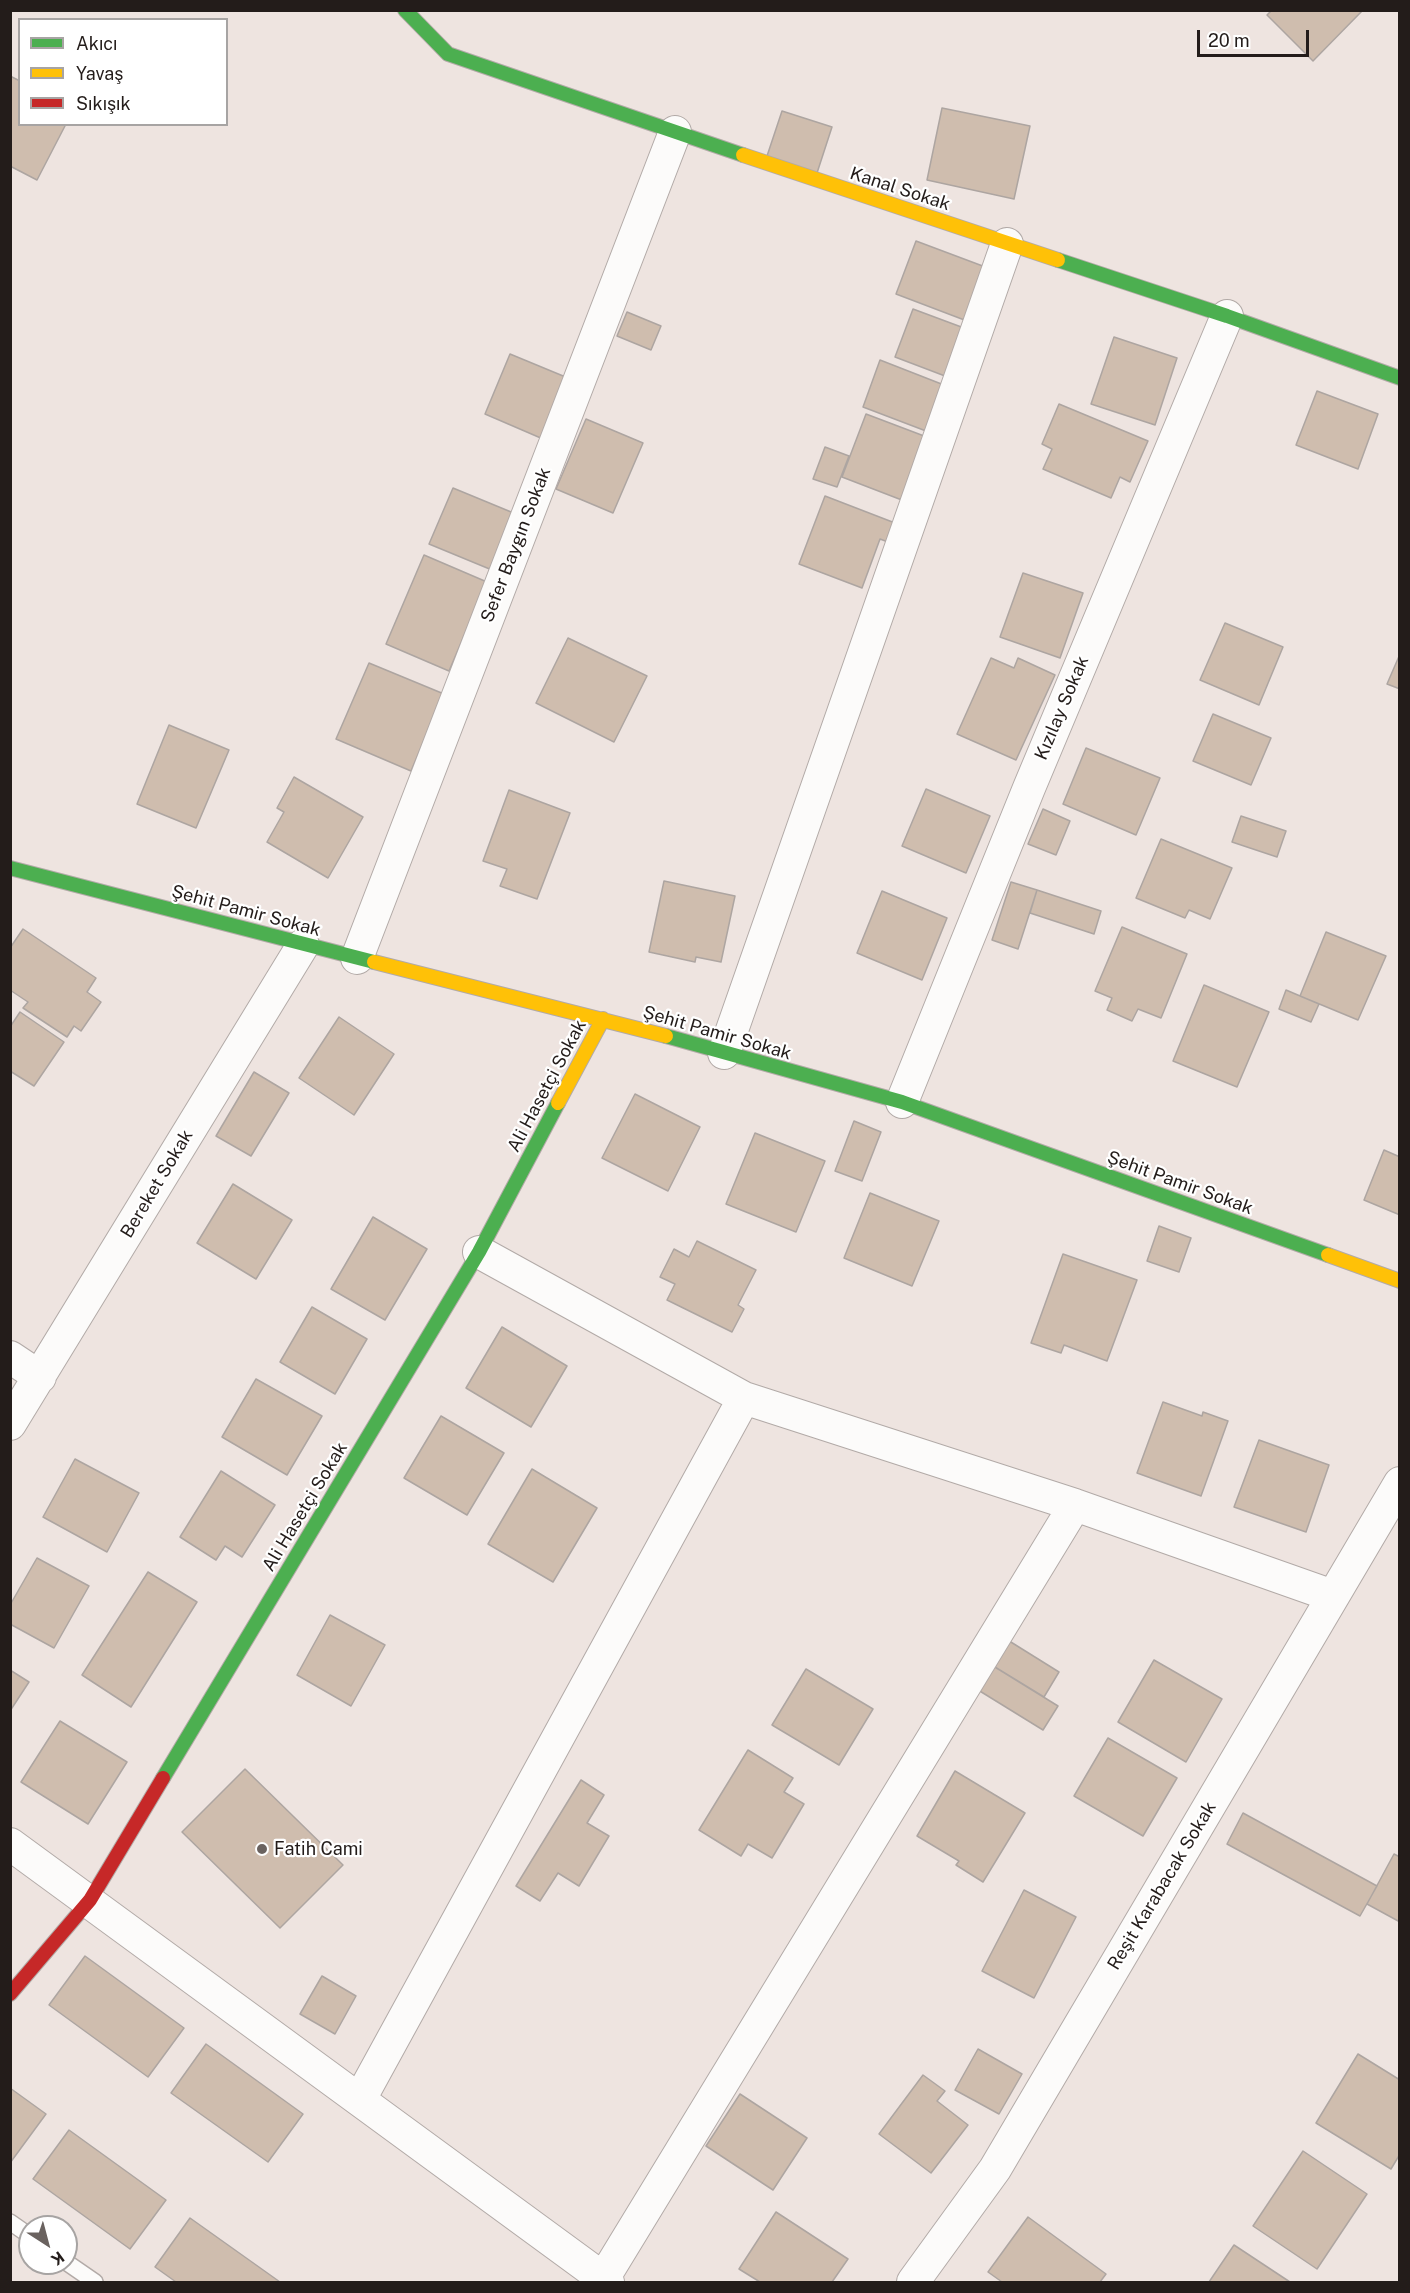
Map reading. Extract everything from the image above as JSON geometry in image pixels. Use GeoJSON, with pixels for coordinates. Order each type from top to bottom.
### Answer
{"type":"FeatureCollection","features":[{"type":"Feature","properties":{"kind":"street","name":"Kanal Sokak"},"geometry":{"type":"LineString","coordinates":[[405,10],[448,54],[1007,244],[1227,316],[1400,378]]}},
{"type":"Feature","properties":{"kind":"street","name":"Sefer Baygın Sokak"},"geometry":{"type":"LineString","coordinates":[[357,958],[675,132]]}},
{"type":"Feature","properties":{"kind":"street"},"geometry":{"type":"LineString","coordinates":[[724,1053],[1007,244]]}},
{"type":"Feature","properties":{"kind":"street","name":"Kızılay Sokak"},"geometry":{"type":"LineString","coordinates":[[902,1102],[1029,788],[1227,316]]}},
{"type":"Feature","properties":{"kind":"street","name":"Şehit Pamir Sokak"},"geometry":{"type":"LineString","coordinates":[[10,868],[303,945],[603,1019],[902,1102],[1400,1281]]}},
{"type":"Feature","properties":{"kind":"street","name":"Bereket Sokak"},"geometry":{"type":"LineString","coordinates":[[10,1424],[303,945]]}},
{"type":"Feature","properties":{"kind":"street","name":"Ali Hasetçi Sokak"},"geometry":{"type":"LineString","coordinates":[[10,1994],[90,1900],[479,1252],[603,1019]]}},
{"type":"Feature","properties":{"kind":"street"},"geometry":{"type":"LineString","coordinates":[[479,1252],[744,1398],[1075,1505],[1333,1596]]}},
{"type":"Feature","properties":{"kind":"street"},"geometry":{"type":"LineString","coordinates":[[10,1357],[40,1377]]}},
{"type":"Feature","properties":{"kind":"street"},"geometry":{"type":"LineString","coordinates":[[360,2099],[744,1398]]}},
{"type":"Feature","properties":{"kind":"street","name":"Reşit Karabacak Sokak"},"geometry":{"type":"LineString","coordinates":[[913,2283],[995,2169],[1400,1483]]}},
{"type":"Feature","properties":{"kind":"street"},"geometry":{"type":"LineString","coordinates":[[10,1844],[90,1900],[606,2281],[1075,1505]]}},
{"type":"Feature","properties":{"kind":"lane"},"geometry":{"type":"LineString","coordinates":[[78,2271],[95,2283]]}},
{"type":"Feature","properties":{"kind":"building"},"geometry":{"type":"Polygon","coordinates":[[[1272,10],[1363,10],[1313,61],[1267,15],[1272,10]]]}},
{"type":"Feature","properties":{"kind":"building"},"geometry":{"type":"Polygon","coordinates":[[[10,76],[18,80],[18,126],[65,126],[37,180],[10,166],[10,76]]]}},
{"type":"Feature","properties":{"kind":"building"},"geometry":{"type":"Polygon","coordinates":[[[942,108],[1030,126],[1014,199],[927,180],[942,108]]]}},
{"type":"Feature","properties":{"kind":"building"},"geometry":{"type":"Polygon","coordinates":[[[782,111],[832,127],[817,173],[767,156],[782,111]]]}},
{"type":"Feature","properties":{"kind":"building"},"geometry":{"type":"Polygon","coordinates":[[[916,241],[988,268],[967,321],[896,294],[916,241]]]}},
{"type":"Feature","properties":{"kind":"building"},"geometry":{"type":"Polygon","coordinates":[[[913,309],[964,328],[945,376],[895,357],[913,309]]]}},
{"type":"Feature","properties":{"kind":"building"},"geometry":{"type":"Polygon","coordinates":[[[627,312],[661,326],[651,350],[617,336],[627,312]]]}},
{"type":"Feature","properties":{"kind":"building"},"geometry":{"type":"Polygon","coordinates":[[[1114,337],[1177,358],[1155,425],[1091,404],[1114,337]]]}},
{"type":"Feature","properties":{"kind":"building"},"geometry":{"type":"Polygon","coordinates":[[[510,354],[568,378],[543,439],[485,414],[510,354]]]}},
{"type":"Feature","properties":{"kind":"building"},"geometry":{"type":"Polygon","coordinates":[[[880,360],[944,385],[926,431],[863,407],[880,360]]]}},
{"type":"Feature","properties":{"kind":"building"},"geometry":{"type":"Polygon","coordinates":[[[1317,391],[1378,414],[1358,469],[1296,445],[1317,391]]]}},
{"type":"Feature","properties":{"kind":"building"},"geometry":{"type":"Polygon","coordinates":[[[1059,404],[1148,441],[1130,482],[1120,477],[1111,498],[1043,469],[1052,449],[1042,444],[1059,404]]]}},
{"type":"Feature","properties":{"kind":"building"},"geometry":{"type":"Polygon","coordinates":[[[866,414],[932,439],[907,502],[842,477],[866,414]]]}},
{"type":"Feature","properties":{"kind":"building"},"geometry":{"type":"Polygon","coordinates":[[[586,419],[643,443],[613,513],[556,489],[586,419]]]}},
{"type":"Feature","properties":{"kind":"building"},"geometry":{"type":"Polygon","coordinates":[[[825,447],[849,456],[837,487],[813,479],[825,447]]]}},
{"type":"Feature","properties":{"kind":"building"},"geometry":{"type":"Polygon","coordinates":[[[453,488],[516,514],[492,570],[429,544],[453,488]]]}},
{"type":"Feature","properties":{"kind":"building"},"geometry":{"type":"Polygon","coordinates":[[[825,496],[895,523],[888,542],[880,539],[862,588],[799,564],[825,496]]]}},
{"type":"Feature","properties":{"kind":"building"},"geometry":{"type":"Polygon","coordinates":[[[424,555],[487,582],[449,671],[386,644],[424,555]]]}},
{"type":"Feature","properties":{"kind":"building"},"geometry":{"type":"Polygon","coordinates":[[[1023,573],[1083,593],[1060,658],[1000,637],[1023,573]]]}},
{"type":"Feature","properties":{"kind":"building"},"geometry":{"type":"Polygon","coordinates":[[[1225,623],[1283,647],[1259,705],[1200,680],[1225,623]]]}},
{"type":"Feature","properties":{"kind":"building"},"geometry":{"type":"Polygon","coordinates":[[[568,638],[647,676],[614,742],[536,703],[568,638]]]}},
{"type":"Feature","properties":{"kind":"building"},"geometry":{"type":"Polygon","coordinates":[[[1400,654],[1400,689],[1387,684],[1400,654]]]}},
{"type":"Feature","properties":{"kind":"building"},"geometry":{"type":"Polygon","coordinates":[[[991,658],[1014,668],[1018,658],[1055,675],[1016,760],[957,734],[991,658]]]}},
{"type":"Feature","properties":{"kind":"building"},"geometry":{"type":"Polygon","coordinates":[[[369,663],[444,694],[411,771],[336,739],[369,663]]]}},
{"type":"Feature","properties":{"kind":"building"},"geometry":{"type":"Polygon","coordinates":[[[1213,714],[1271,738],[1251,785],[1193,761],[1213,714]]]}},
{"type":"Feature","properties":{"kind":"building"},"geometry":{"type":"Polygon","coordinates":[[[169,725],[229,750],[196,828],[137,804],[169,725]]]}},
{"type":"Feature","properties":{"kind":"building"},"geometry":{"type":"Polygon","coordinates":[[[1086,748],[1160,778],[1136,835],[1063,804],[1086,748]]]}},
{"type":"Feature","properties":{"kind":"building"},"geometry":{"type":"Polygon","coordinates":[[[294,777],[363,817],[328,878],[267,842],[284,812],[277,808],[294,777]]]}},
{"type":"Feature","properties":{"kind":"building"},"geometry":{"type":"Polygon","coordinates":[[[926,789],[990,816],[966,873],[902,846],[926,789]]]}},
{"type":"Feature","properties":{"kind":"building"},"geometry":{"type":"Polygon","coordinates":[[[509,790],[570,813],[537,899],[500,886],[507,869],[483,861],[509,790]]]}},
{"type":"Feature","properties":{"kind":"building"},"geometry":{"type":"Polygon","coordinates":[[[1043,809],[1070,821],[1056,855],[1028,844],[1043,809]]]}},
{"type":"Feature","properties":{"kind":"building"},"geometry":{"type":"Polygon","coordinates":[[[1241,816],[1286,831],[1277,857],[1232,842],[1241,816]]]}},
{"type":"Feature","properties":{"kind":"building"},"geometry":{"type":"Polygon","coordinates":[[[1161,839],[1232,868],[1210,919],[1189,910],[1185,918],[1136,898],[1161,839]]]}},
{"type":"Feature","properties":{"kind":"building"},"geometry":{"type":"Polygon","coordinates":[[[664,881],[735,896],[721,962],[696,957],[695,962],[649,952],[664,881]]]}},
{"type":"Feature","properties":{"kind":"building"},"geometry":{"type":"Polygon","coordinates":[[[1011,882],[1037,890],[1018,949],[992,940],[1011,882]]]}},
{"type":"Feature","properties":{"kind":"building"},"geometry":{"type":"Polygon","coordinates":[[[1037,890],[1101,911],[1094,934],[1030,913],[1037,890]]]}},
{"type":"Feature","properties":{"kind":"building"},"geometry":{"type":"Polygon","coordinates":[[[882,891],[947,918],[922,980],[857,953],[882,891]]]}},
{"type":"Feature","properties":{"kind":"building"},"geometry":{"type":"Polygon","coordinates":[[[1122,927],[1187,954],[1161,1018],[1138,1009],[1132,1021],[1107,1010],[1112,998],[1095,991],[1122,927]]]}},
{"type":"Feature","properties":{"kind":"building"},"geometry":{"type":"Polygon","coordinates":[[[23,929],[96,978],[87,992],[101,1002],[81,1031],[74,1026],[67,1037],[23,1008],[28,1002],[10,990],[10,948],[23,929]]]}},
{"type":"Feature","properties":{"kind":"building"},"geometry":{"type":"Polygon","coordinates":[[[1326,932],[1386,956],[1358,1020],[1300,996],[1326,932]]]}},
{"type":"Feature","properties":{"kind":"building"},"geometry":{"type":"Polygon","coordinates":[[[1204,985],[1269,1012],[1237,1087],[1173,1061],[1204,985]]]}},
{"type":"Feature","properties":{"kind":"building"},"geometry":{"type":"Polygon","coordinates":[[[1286,990],[1319,1004],[1311,1022],[1279,1009],[1286,990]]]}},
{"type":"Feature","properties":{"kind":"building"},"geometry":{"type":"Polygon","coordinates":[[[20,1012],[64,1042],[34,1086],[10,1071],[10,1027],[20,1012]]]}},
{"type":"Feature","properties":{"kind":"building"},"geometry":{"type":"Polygon","coordinates":[[[339,1017],[394,1054],[354,1115],[299,1078],[339,1017]]]}},
{"type":"Feature","properties":{"kind":"building"},"geometry":{"type":"Polygon","coordinates":[[[254,1072],[289,1093],[251,1156],[216,1136],[254,1072]]]}},
{"type":"Feature","properties":{"kind":"building"},"geometry":{"type":"Polygon","coordinates":[[[635,1094],[700,1127],[668,1191],[602,1158],[635,1094]]]}},
{"type":"Feature","properties":{"kind":"building"},"geometry":{"type":"Polygon","coordinates":[[[854,1121],[881,1132],[862,1181],[835,1171],[854,1121]]]}},
{"type":"Feature","properties":{"kind":"building"},"geometry":{"type":"Polygon","coordinates":[[[755,1133],[825,1161],[796,1232],[726,1204],[755,1133]]]}},
{"type":"Feature","properties":{"kind":"building"},"geometry":{"type":"Polygon","coordinates":[[[1384,1150],[1400,1157],[1400,1215],[1364,1200],[1384,1150]]]}},
{"type":"Feature","properties":{"kind":"building"},"geometry":{"type":"Polygon","coordinates":[[[233,1184],[292,1220],[256,1279],[197,1243],[233,1184]]]}},
{"type":"Feature","properties":{"kind":"building"},"geometry":{"type":"Polygon","coordinates":[[[870,1193],[939,1221],[912,1286],[844,1258],[870,1193]]]}},
{"type":"Feature","properties":{"kind":"building"},"geometry":{"type":"Polygon","coordinates":[[[373,1217],[427,1249],[385,1320],[331,1289],[373,1217]]]}},
{"type":"Feature","properties":{"kind":"building"},"geometry":{"type":"Polygon","coordinates":[[[1159,1226],[1191,1238],[1179,1272],[1147,1261],[1159,1226]]]}},
{"type":"Feature","properties":{"kind":"building"},"geometry":{"type":"Polygon","coordinates":[[[697,1241],[756,1270],[738,1305],[744,1309],[732,1332],[667,1300],[675,1284],[660,1277],[674,1249],[689,1257],[697,1241]]]}},
{"type":"Feature","properties":{"kind":"building"},"geometry":{"type":"Polygon","coordinates":[[[1063,1254],[1137,1280],[1107,1361],[1064,1345],[1061,1353],[1031,1343],[1063,1254]]]}},
{"type":"Feature","properties":{"kind":"building"},"geometry":{"type":"Polygon","coordinates":[[[312,1307],[367,1339],[335,1394],[280,1362],[312,1307]]]}},
{"type":"Feature","properties":{"kind":"building"},"geometry":{"type":"Polygon","coordinates":[[[502,1327],[567,1366],[531,1427],[466,1388],[502,1327]]]}},
{"type":"Feature","properties":{"kind":"building"},"geometry":{"type":"Polygon","coordinates":[[[256,1379],[322,1416],[287,1475],[222,1437],[256,1379]]]}},
{"type":"Feature","properties":{"kind":"building"},"geometry":{"type":"Polygon","coordinates":[[[1163,1402],[1202,1416],[1203,1412],[1228,1421],[1201,1496],[1137,1473],[1163,1402]]]}},
{"type":"Feature","properties":{"kind":"building"},"geometry":{"type":"Polygon","coordinates":[[[441,1416],[504,1453],[467,1515],[404,1478],[441,1416]]]}},
{"type":"Feature","properties":{"kind":"building"},"geometry":{"type":"Polygon","coordinates":[[[1259,1440],[1329,1465],[1306,1532],[1234,1507],[1259,1440]]]}},
{"type":"Feature","properties":{"kind":"building"},"geometry":{"type":"Polygon","coordinates":[[[75,1459],[139,1493],[107,1552],[43,1517],[75,1459]]]}},
{"type":"Feature","properties":{"kind":"building"},"geometry":{"type":"Polygon","coordinates":[[[532,1469],[597,1508],[553,1582],[488,1544],[532,1469]]]}},
{"type":"Feature","properties":{"kind":"building"},"geometry":{"type":"Polygon","coordinates":[[[221,1471],[275,1505],[242,1557],[225,1546],[216,1560],[180,1537],[221,1471]]]}},
{"type":"Feature","properties":{"kind":"building"},"geometry":{"type":"Polygon","coordinates":[[[37,1558],[89,1586],[54,1648],[10,1624],[10,1605],[37,1558]]]}},
{"type":"Feature","properties":{"kind":"building"},"geometry":{"type":"Polygon","coordinates":[[[148,1572],[197,1602],[131,1707],[82,1675],[148,1572]]]}},
{"type":"Feature","properties":{"kind":"building"},"geometry":{"type":"Polygon","coordinates":[[[330,1615],[385,1645],[351,1706],[297,1675],[330,1615]]]}},
{"type":"Feature","properties":{"kind":"building"},"geometry":{"type":"Polygon","coordinates":[[[1006,1639],[1059,1672],[1044,1697],[990,1664],[1006,1639]]]}},
{"type":"Feature","properties":{"kind":"building"},"geometry":{"type":"Polygon","coordinates":[[[1154,1660],[1222,1699],[1186,1762],[1118,1722],[1154,1660]]]}},
{"type":"Feature","properties":{"kind":"building"},"geometry":{"type":"Polygon","coordinates":[[[990,1664],[1058,1706],[1043,1730],[970,1685],[990,1664]]]}},
{"type":"Feature","properties":{"kind":"building"},"geometry":{"type":"Polygon","coordinates":[[[806,1669],[873,1709],[839,1765],[772,1725],[806,1669]]]}},
{"type":"Feature","properties":{"kind":"building"},"geometry":{"type":"Polygon","coordinates":[[[10,1670],[29,1682],[10,1711],[10,1670]]]}},
{"type":"Feature","properties":{"kind":"building"},"geometry":{"type":"Polygon","coordinates":[[[60,1721],[127,1762],[88,1824],[21,1782],[60,1721]]]}},
{"type":"Feature","properties":{"kind":"building"},"geometry":{"type":"Polygon","coordinates":[[[1108,1738],[1177,1778],[1143,1836],[1074,1796],[1108,1738]]]}},
{"type":"Feature","properties":{"kind":"building"},"geometry":{"type":"Polygon","coordinates":[[[748,1750],[793,1778],[784,1792],[804,1804],[772,1858],[748,1844],[741,1856],[699,1830],[748,1750]]]}},
{"type":"Feature","properties":{"kind":"building","name":"Fatih Cami"},"geometry":{"type":"Polygon","coordinates":[[[245,1769],[343,1865],[280,1928],[182,1832],[245,1769]]]}},
{"type":"Feature","properties":{"kind":"building"},"geometry":{"type":"Polygon","coordinates":[[[955,1771],[1025,1813],[983,1882],[956,1865],[959,1861],[917,1836],[955,1771]]]}},
{"type":"Feature","properties":{"kind":"building"},"geometry":{"type":"Polygon","coordinates":[[[581,1780],[604,1795],[587,1823],[609,1836],[579,1886],[558,1873],[540,1901],[516,1886],[581,1780]]]}},
{"type":"Feature","properties":{"kind":"building"},"geometry":{"type":"Polygon","coordinates":[[[1243,1813],[1377,1886],[1360,1916],[1227,1844],[1243,1813]]]}},
{"type":"Feature","properties":{"kind":"building"},"geometry":{"type":"Polygon","coordinates":[[[1394,1854],[1400,1857],[1400,1922],[1367,1904],[1394,1854]]]}},
{"type":"Feature","properties":{"kind":"building"},"geometry":{"type":"Polygon","coordinates":[[[1024,1890],[1076,1917],[1034,1998],[982,1971],[1024,1890]]]}},
{"type":"Feature","properties":{"kind":"building"},"geometry":{"type":"Polygon","coordinates":[[[85,1956],[184,2028],[148,2077],[49,2005],[85,1956]]]}},
{"type":"Feature","properties":{"kind":"building"},"geometry":{"type":"Polygon","coordinates":[[[322,1976],[356,1996],[335,2034],[300,2014],[322,1976]]]}},
{"type":"Feature","properties":{"kind":"building"},"geometry":{"type":"Polygon","coordinates":[[[206,2044],[303,2114],[268,2162],[171,2093],[206,2044]]]}},
{"type":"Feature","properties":{"kind":"building"},"geometry":{"type":"Polygon","coordinates":[[[978,2049],[1022,2074],[999,2114],[955,2090],[978,2049]]]}},
{"type":"Feature","properties":{"kind":"building"},"geometry":{"type":"Polygon","coordinates":[[[1358,2054],[1400,2080],[1400,2154],[1391,2169],[1316,2123],[1358,2054]]]}},
{"type":"Feature","properties":{"kind":"building"},"geometry":{"type":"Polygon","coordinates":[[[923,2075],[945,2091],[937,2101],[968,2125],[931,2173],[879,2134],[923,2075]]]}},
{"type":"Feature","properties":{"kind":"building"},"geometry":{"type":"Polygon","coordinates":[[[10,2088],[46,2114],[10,2163],[10,2088]]]}},
{"type":"Feature","properties":{"kind":"building"},"geometry":{"type":"Polygon","coordinates":[[[740,2094],[807,2138],[773,2190],[706,2146],[740,2094]]]}},
{"type":"Feature","properties":{"kind":"building"},"geometry":{"type":"Polygon","coordinates":[[[69,2130],[166,2200],[130,2249],[33,2179],[69,2130]]]}},
{"type":"Feature","properties":{"kind":"building"},"geometry":{"type":"Polygon","coordinates":[[[1303,2151],[1367,2194],[1317,2269],[1253,2226],[1303,2151]]]}},
{"type":"Feature","properties":{"kind":"building"},"geometry":{"type":"Polygon","coordinates":[[[776,2212],[848,2259],[832,2282],[760,2282],[739,2269],[776,2212]]]}},
{"type":"Feature","properties":{"kind":"building"},"geometry":{"type":"Polygon","coordinates":[[[1028,2217],[1106,2274],[1100,2282],[1002,2282],[988,2272],[1028,2217]]]}},
{"type":"Feature","properties":{"kind":"building"},"geometry":{"type":"Polygon","coordinates":[[[190,2218],[280,2282],[176,2282],[155,2267],[190,2218]]]}},
{"type":"Feature","properties":{"kind":"building"},"geometry":{"type":"Polygon","coordinates":[[[1234,2245],[1290,2282],[1209,2282],[1234,2245]]]}},
{"type":"Feature","properties":{"kind":"traffic: fast"},"geometry":{"type":"LineString","coordinates":[[405,10],[448,54],[743,155]]}},
{"type":"Feature","properties":{"kind":"traffic: fast"},"geometry":{"type":"LineString","coordinates":[[1058,260],[1227,316],[1400,378]]}},
{"type":"Feature","properties":{"kind":"traffic: fast"},"geometry":{"type":"LineString","coordinates":[[10,868],[374,962]]}},
{"type":"Feature","properties":{"kind":"traffic: fast"},"geometry":{"type":"LineString","coordinates":[[666,1036],[902,1102],[1328,1255]]}},
{"type":"Feature","properties":{"kind":"traffic: fast"},"geometry":{"type":"LineString","coordinates":[[163,1778],[479,1252],[558,1103]]}},
{"type":"Feature","properties":{"kind":"traffic: slow"},"geometry":{"type":"LineString","coordinates":[[743,155],[1058,260]]}},
{"type":"Feature","properties":{"kind":"traffic: slow"},"geometry":{"type":"LineString","coordinates":[[374,962],[666,1036]]}},
{"type":"Feature","properties":{"kind":"traffic: slow"},"geometry":{"type":"LineString","coordinates":[[558,1103],[603,1019]]}},
{"type":"Feature","properties":{"kind":"traffic: slow"},"geometry":{"type":"LineString","coordinates":[[1328,1255],[1400,1281]]}},
{"type":"Feature","properties":{"kind":"traffic: jam"},"geometry":{"type":"LineString","coordinates":[[10,1994],[90,1900],[163,1778]]}},
{"type":"Feature","properties":{"kind":"place","name":"Fatih Cami"},"geometry":{"type":"Point","coordinates":[262,1849]}}]}
